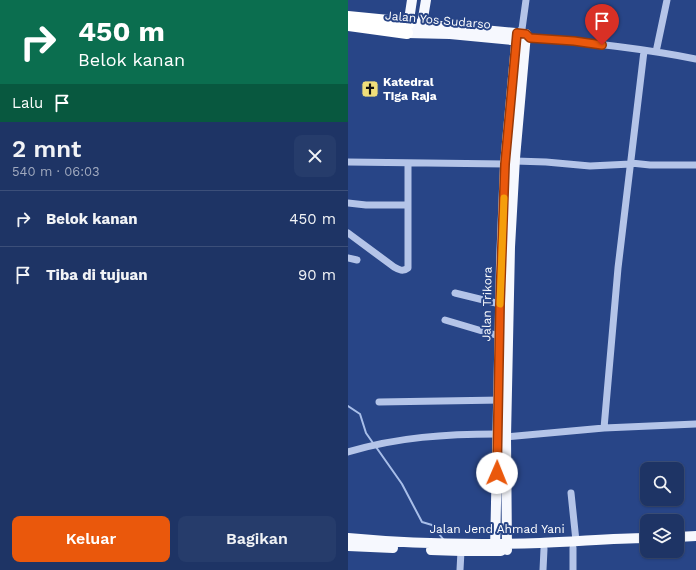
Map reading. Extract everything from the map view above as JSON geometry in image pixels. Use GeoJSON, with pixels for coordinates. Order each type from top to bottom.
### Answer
{"type":"FeatureCollection","features":[{"type":"Feature","properties":{"kind":"highway","name":"Jalan Yos Sudarso"},"geometry":{"type":"LineString","coordinates":[[348,17],[408,28]]}},
{"type":"Feature","properties":{"kind":"highway","name":"Jalan Yos Sudarso"},"geometry":{"type":"LineString","coordinates":[[348,26],[408,28]]}},
{"type":"Feature","properties":{"kind":"main road"},"geometry":{"type":"LineString","coordinates":[[408,28],[412,0]]}},
{"type":"Feature","properties":{"kind":"main road"},"geometry":{"type":"LineString","coordinates":[[421,29],[426,0]]}},
{"type":"Feature","properties":{"kind":"main road","name":"Jalan Yos Sudarso"},"geometry":{"type":"LineString","coordinates":[[408,28],[523,36]]}},
{"type":"Feature","properties":{"kind":"main road","name":"Jalan Trikora"},"geometry":{"type":"LineString","coordinates":[[507,547],[502,435],[500,304],[510,163],[523,36]]}},
{"type":"Feature","properties":{"kind":"main road","name":"Jalan Trikora"},"geometry":{"type":"LineString","coordinates":[[502,400],[510,247],[510,163]]}},
{"type":"Feature","properties":{"kind":"main road","name":"Jalan Trikora"},"geometry":{"type":"LineString","coordinates":[[496,547],[502,435]]}},
{"type":"Feature","properties":{"kind":"main road"},"geometry":{"type":"LineString","coordinates":[[684,537],[696,536]]}},
{"type":"Feature","properties":{"kind":"main road","name":"Jalan Jend Ahmad Yani"},"geometry":{"type":"LineString","coordinates":[[348,538],[496,547],[640,544]]}},
{"type":"Feature","properties":{"kind":"main road","name":"Jalan Jend Ahmad Yani"},"geometry":{"type":"LineString","coordinates":[[507,547],[544,549],[640,539]]}},
{"type":"Feature","properties":{"kind":"main road"},"geometry":{"type":"LineString","coordinates":[[684,543],[696,542]]}},
{"type":"Feature","properties":{"kind":"main road","name":"Jalan Jend Ahmad Yani"},"geometry":{"type":"LineString","coordinates":[[348,546],[461,551],[496,547]]}},
{"type":"Feature","properties":{"kind":"street"},"geometry":{"type":"LineString","coordinates":[[526,0],[523,36],[574,41],[696,59]]}},
{"type":"Feature","properties":{"kind":"street"},"geometry":{"type":"LineString","coordinates":[[656,52],[667,0]]}},
{"type":"Feature","properties":{"kind":"street"},"geometry":{"type":"LineString","coordinates":[[604,428],[618,268],[644,51]]}},
{"type":"Feature","properties":{"kind":"street"},"geometry":{"type":"LineString","coordinates":[[348,162],[546,162],[590,166],[631,164],[696,165]]}},
{"type":"Feature","properties":{"kind":"street"},"geometry":{"type":"LineString","coordinates":[[348,233],[394,267],[402,271],[406,270],[409,265],[408,163]]}},
{"type":"Feature","properties":{"kind":"street"},"geometry":{"type":"LineString","coordinates":[[348,203],[366,205],[408,205]]}},
{"type":"Feature","properties":{"kind":"street"},"geometry":{"type":"LineString","coordinates":[[348,258],[357,260]]}},
{"type":"Feature","properties":{"kind":"street"},"geometry":{"type":"LineString","coordinates":[[455,293],[500,304]]}},
{"type":"Feature","properties":{"kind":"street"},"geometry":{"type":"LineString","coordinates":[[445,320],[500,336]]}},
{"type":"Feature","properties":{"kind":"street"},"geometry":{"type":"LineString","coordinates":[[379,402],[502,400]]}},
{"type":"Feature","properties":{"kind":"street"},"geometry":{"type":"LineString","coordinates":[[348,452],[383,443],[412,438],[455,435],[502,435],[604,428],[696,424]]}},
{"type":"Feature","properties":{"kind":"street"},"geometry":{"type":"LineString","coordinates":[[571,493],[575,545],[573,570]]}},
{"type":"Feature","properties":{"kind":"street"},"geometry":{"type":"LineString","coordinates":[[543,570],[544,549]]}},
{"type":"Feature","properties":{"kind":"street"},"geometry":{"type":"LineString","coordinates":[[460,570],[461,551]]}},
{"type":"Feature","properties":{"kind":"waterway"},"geometry":{"type":"LineString","coordinates":[[348,406],[360,414],[366,433],[373,443]]}},
{"type":"Feature","properties":{"kind":"waterway"},"geometry":{"type":"LineString","coordinates":[[376,447],[402,484],[422,522],[432,525],[443,539]]}},
{"type":"Feature","properties":{"kind":"slow traffic"},"geometry":{"type":"LineString","coordinates":[[500,304],[504,198]]}},
{"type":"Feature","properties":{"kind":"place","name":"Katedral Tiga Raja"},"geometry":{"type":"Point","coordinates":[370,89]}},
{"type":"Feature","properties":{"kind":"route"},"geometry":{"type":"LineString","coordinates":[[497,473],[501,264],[505,164],[517,33],[526,34],[530,38],[574,41],[602,45]]}}]}
